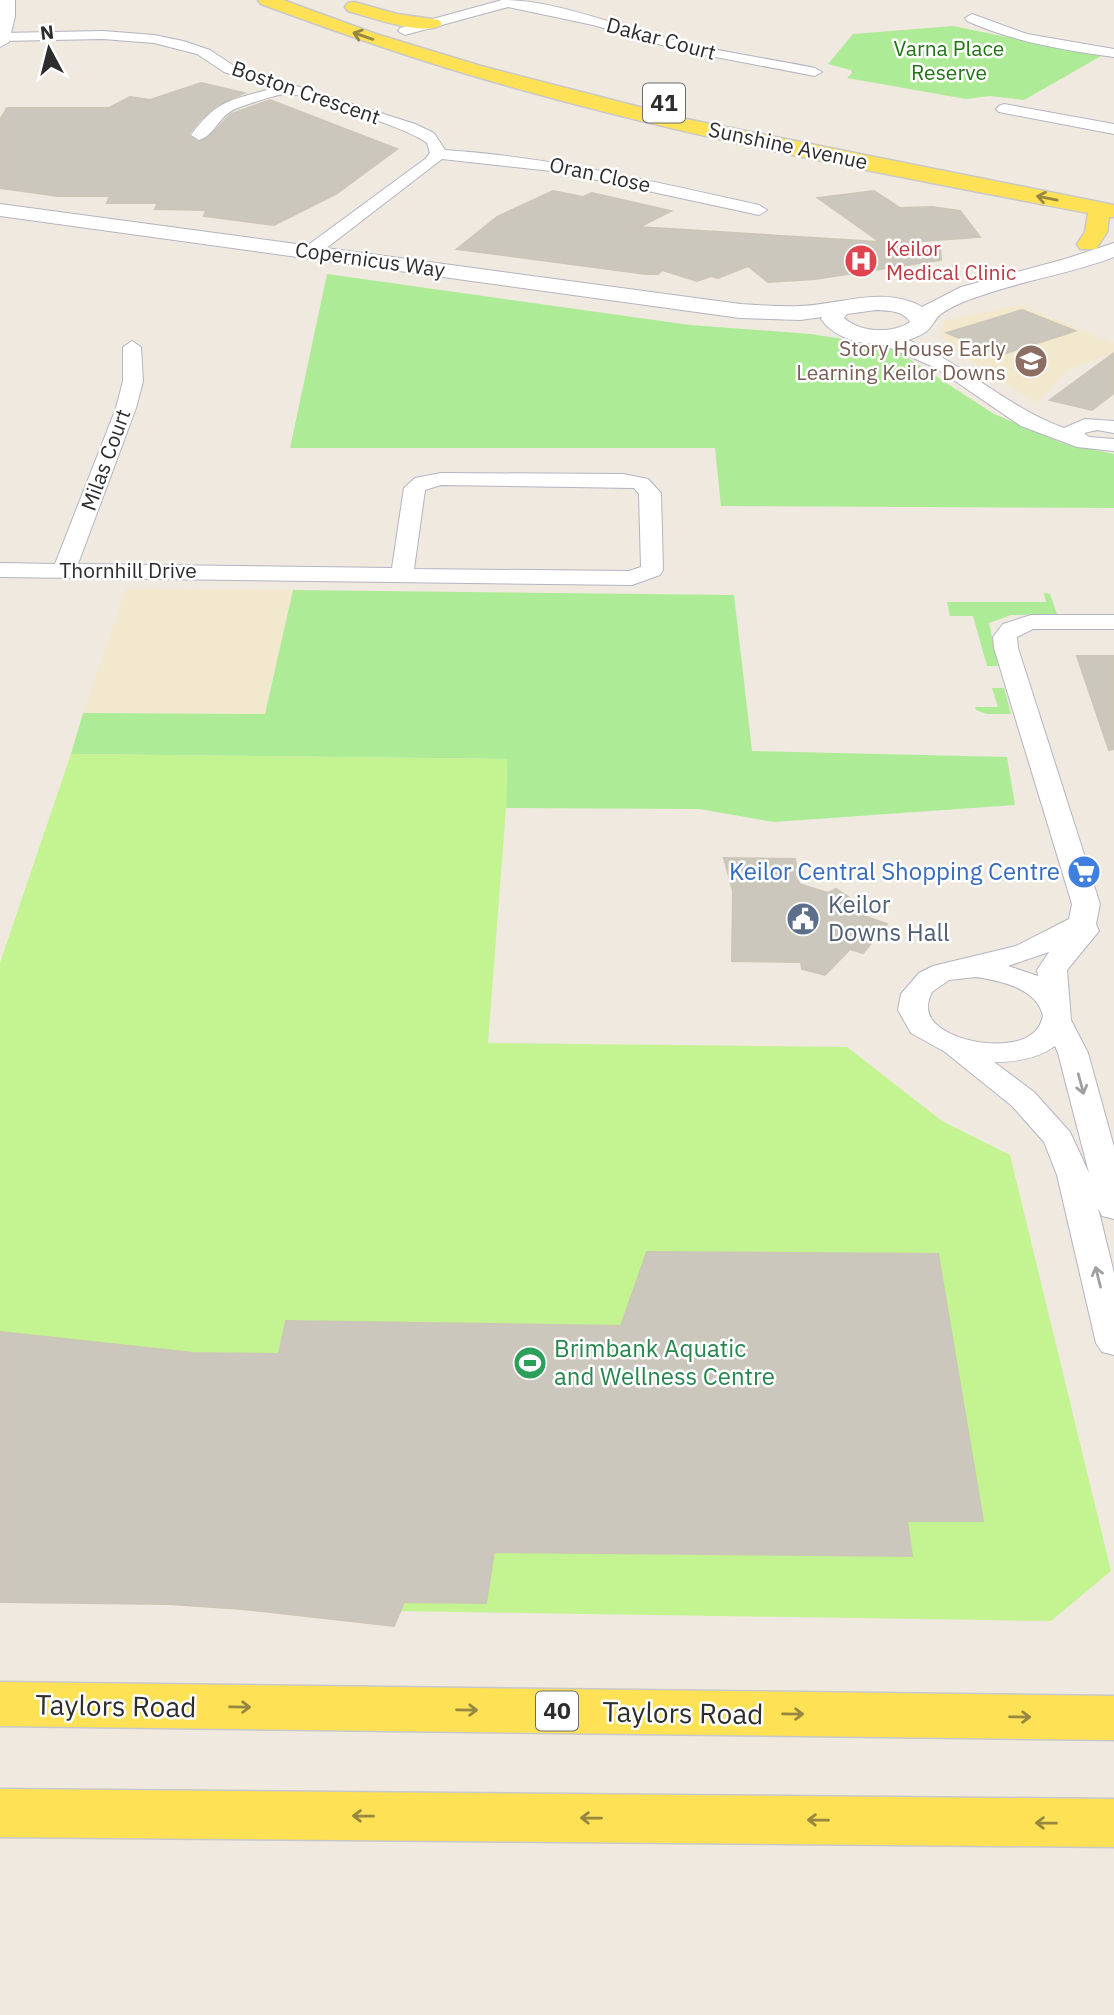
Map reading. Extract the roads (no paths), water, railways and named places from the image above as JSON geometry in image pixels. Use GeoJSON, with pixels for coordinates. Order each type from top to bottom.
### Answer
{"type":"FeatureCollection","features":[{"type":"Feature","properties":{"kind":"main road","name":"Sunshine Avenue"},"geometry":{"type":"LineString","coordinates":[[267,0],[359,34],[625,99],[629,104],[624,110],[866,163],[1109,204]]}},
{"type":"Feature","properties":{"kind":"main road","name":"Sunshine Avenue"},"geometry":{"type":"LineString","coordinates":[[318,0],[405,31],[429,31],[505,70],[1109,204]]}},
{"type":"Feature","properties":{"kind":"main road"},"geometry":{"type":"LineString","coordinates":[[340,3],[429,31]]}},
{"type":"Feature","properties":{"kind":"main road"},"geometry":{"type":"LineString","coordinates":[[405,31],[397,38],[402,42],[468,63],[505,70]]}},
{"type":"Feature","properties":{"kind":"main road"},"geometry":{"type":"LineString","coordinates":[[1088,244],[1109,204]]}},
{"type":"Feature","properties":{"kind":"main road","name":"Taylors Road"},"geometry":{"type":"LineString","coordinates":[[0,1704],[1114,1718]]}},
{"type":"Feature","properties":{"kind":"main road"},"geometry":{"type":"LineString","coordinates":[[0,1812],[1114,1823]]}},
{"type":"Feature","properties":{"kind":"street"},"geometry":{"type":"LineString","coordinates":[[1,39],[8,16],[7,0]]}},
{"type":"Feature","properties":{"kind":"street"},"geometry":{"type":"LineString","coordinates":[[429,31],[453,20],[511,2]]}},
{"type":"Feature","properties":{"kind":"street","name":"Dakar Court"},"geometry":{"type":"LineString","coordinates":[[511,2],[596,20],[702,51],[815,72]]}},
{"type":"Feature","properties":{"kind":"street"},"geometry":{"type":"LineString","coordinates":[[972,18],[1026,36],[1114,53]]}},
{"type":"Feature","properties":{"kind":"street","name":"Boston Crescent"},"geometry":{"type":"LineString","coordinates":[[1,39],[119,37],[173,44],[205,52],[229,69],[422,132],[438,146],[438,154]]}},
{"type":"Feature","properties":{"kind":"street"},"geometry":{"type":"LineString","coordinates":[[199,135],[218,112],[229,106],[287,89]]}},
{"type":"Feature","properties":{"kind":"street"},"geometry":{"type":"LineString","coordinates":[[1004,109],[1114,129]]}},
{"type":"Feature","properties":{"kind":"street"},"geometry":{"type":"LineString","coordinates":[[310,252],[422,170],[438,154]]}},
{"type":"Feature","properties":{"kind":"street","name":"Oran Close"},"geometry":{"type":"LineString","coordinates":[[438,154],[506,158],[548,164],[759,210]]}},
{"type":"Feature","properties":{"kind":"street","name":"Copernicus Way"},"geometry":{"type":"LineString","coordinates":[[0,210],[740,311],[871,335]]}},
{"type":"Feature","properties":{"kind":"street"},"geometry":{"type":"LineString","coordinates":[[1026,275],[1062,254],[1114,234]]}},
{"type":"Feature","properties":{"kind":"street"},"geometry":{"type":"LineString","coordinates":[[871,335],[907,333],[921,323],[928,312],[938,304],[975,290],[1075,263],[1114,249]]}},
{"type":"Feature","properties":{"kind":"street"},"geometry":{"type":"LineString","coordinates":[[876,303],[975,290]]}},
{"type":"Feature","properties":{"kind":"street"},"geometry":{"type":"LineString","coordinates":[[876,303],[912,310],[921,323],[928,348],[943,364]]}},
{"type":"Feature","properties":{"kind":"street","name":"Copernicus Way"},"geometry":{"type":"LineString","coordinates":[[740,311],[800,313],[876,303]]}},
{"type":"Feature","properties":{"kind":"street"},"geometry":{"type":"LineString","coordinates":[[840,309],[832,315],[834,323],[844,330],[871,335],[943,364],[1028,422],[1092,429],[1114,417]]}},
{"type":"Feature","properties":{"kind":"street","name":"Milas Court"},"geometry":{"type":"LineString","coordinates":[[64,571],[126,408],[133,381],[132,347]]}},
{"type":"Feature","properties":{"kind":"street"},"geometry":{"type":"LineString","coordinates":[[1092,429],[1110,446]]}},
{"type":"Feature","properties":{"kind":"street","name":"Thornhill Drive"},"geometry":{"type":"LineString","coordinates":[[0,570],[632,578],[652,570],[650,493],[641,483],[623,480],[441,479],[422,482],[415,488],[402,575]]}},
{"type":"Feature","properties":{"kind":"street"},"geometry":{"type":"LineString","coordinates":[[954,1047],[993,1053],[1021,1050],[1044,1040],[1053,1031],[1057,1014],[1052,970],[1056,961],[1085,931],[1082,924],[1086,904],[1006,648],[1005,637],[1010,629],[1031,622],[1114,622]]}},
{"type":"Feature","properties":{"kind":"street"},"geometry":{"type":"LineString","coordinates":[[1082,924],[1002,961],[955,970],[926,981],[917,989],[912,999],[912,1010],[925,1030],[954,1047],[1023,1099],[1059,1139],[1073,1175],[1114,1343]]}},
{"type":"Feature","properties":{"kind":"street"},"geometry":{"type":"LineString","coordinates":[[955,970],[976,968],[1018,976],[1035,984],[1049,996],[1073,1053],[1114,1208]]}},
{"type":"Feature","properties":{"kind":"place","name":"Keilor Medical Clinic"},"geometry":{"type":"Point","coordinates":[861,261]}},
{"type":"Feature","properties":{"kind":"place","name":"Story House Early Learning Keilor Downs"},"geometry":{"type":"Point","coordinates":[1031,361]}},
{"type":"Feature","properties":{"kind":"place","name":"Keilor Central Shopping Centre"},"geometry":{"type":"Point","coordinates":[1084,872]}},
{"type":"Feature","properties":{"kind":"place","name":"Keilor Downs Hall"},"geometry":{"type":"Point","coordinates":[803,919]}},
{"type":"Feature","properties":{"kind":"place","name":"Brimbank Aquatic and Wellness Centre"},"geometry":{"type":"Point","coordinates":[530,1363]}},
{"type":"Feature","properties":{"kind":"park label","name":"Varna Place Reserve"},"geometry":{"type":"Point","coordinates":[949,61]}}]}
